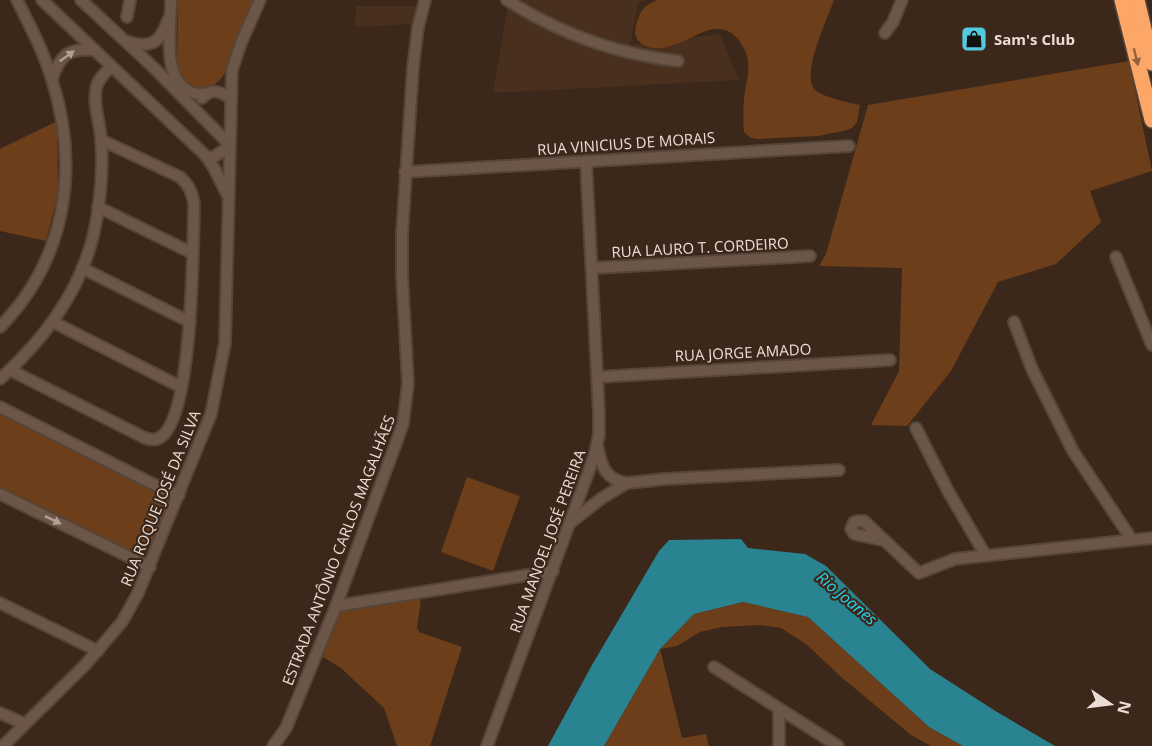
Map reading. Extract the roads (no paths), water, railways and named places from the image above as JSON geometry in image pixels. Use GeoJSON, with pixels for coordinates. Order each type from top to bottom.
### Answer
{"type":"FeatureCollection","features":[{"type":"Feature","properties":{"kind":"highway"},"geometry":{"type":"LineString","coordinates":[[1122,0],[1152,120]]}},
{"type":"Feature","properties":{"kind":"highway"},"geometry":{"type":"LineString","coordinates":[[1137,0],[1152,63]]}},
{"type":"Feature","properties":{"kind":"street"},"geometry":{"type":"LineString","coordinates":[[0,327],[12,316],[31,289],[48,258],[59,226],[65,189],[65,153],[52,79],[42,51],[17,0]]}},
{"type":"Feature","properties":{"kind":"street"},"geometry":{"type":"LineString","coordinates":[[42,0],[211,161],[229,170]]}},
{"type":"Feature","properties":{"kind":"street"},"geometry":{"type":"LineString","coordinates":[[81,0],[200,113],[229,145],[211,161]]}},
{"type":"Feature","properties":{"kind":"street"},"geometry":{"type":"LineString","coordinates":[[127,16],[130,0]]}},
{"type":"Feature","properties":{"kind":"street","name":"RUA ROQUE JOSÉ DA SILVA"},"geometry":{"type":"LineString","coordinates":[[3,746],[98,651],[122,622],[150,567],[211,414],[222,368],[227,321],[232,70],[260,0]]}},
{"type":"Feature","properties":{"kind":"street","name":"ESTRADA ANTÔNIO CARLOS MAGALHÃES"},"geometry":{"type":"LineString","coordinates":[[273,746],[280,741],[335,609],[394,453],[406,409],[408,383],[401,255],[415,43],[425,0]]}},
{"type":"Feature","properties":{"kind":"street"},"geometry":{"type":"LineString","coordinates":[[507,0],[580,39],[629,52],[678,61]]}},
{"type":"Feature","properties":{"kind":"street"},"geometry":{"type":"LineString","coordinates":[[885,33],[893,22],[902,0]]}},
{"type":"Feature","properties":{"kind":"street"},"geometry":{"type":"LineString","coordinates":[[144,60],[143,52],[163,33],[171,5]]}},
{"type":"Feature","properties":{"kind":"street"},"geometry":{"type":"LineString","coordinates":[[171,5],[173,73],[183,90],[196,95],[222,92],[230,98]]}},
{"type":"Feature","properties":{"kind":"street"},"geometry":{"type":"LineString","coordinates":[[123,39],[139,45],[165,44],[171,55]]}},
{"type":"Feature","properties":{"kind":"street"},"geometry":{"type":"LineString","coordinates":[[52,79],[60,60],[67,53],[75,50],[94,50]]}},
{"type":"Feature","properties":{"kind":"street"},"geometry":{"type":"LineString","coordinates":[[153,68],[165,66],[171,55]]}},
{"type":"Feature","properties":{"kind":"street"},"geometry":{"type":"LineString","coordinates":[[0,379],[53,322],[68,299],[82,268],[92,239],[98,207],[101,140],[96,88],[101,77],[111,67]]}},
{"type":"Feature","properties":{"kind":"street"},"geometry":{"type":"LineString","coordinates":[[200,113],[200,105],[232,70]]}},
{"type":"Feature","properties":{"kind":"street"},"geometry":{"type":"LineString","coordinates":[[210,123],[221,122],[230,117]]}},
{"type":"Feature","properties":{"kind":"street"},"geometry":{"type":"LineString","coordinates":[[10,370],[150,439],[162,438],[174,417],[181,387],[190,322],[194,204],[190,187],[180,177],[101,140]]}},
{"type":"Feature","properties":{"kind":"street","name":"RUA VINICIUS DE MORAIS"},"geometry":{"type":"LineString","coordinates":[[405,172],[849,146]]}},
{"type":"Feature","properties":{"kind":"street"},"geometry":{"type":"LineString","coordinates":[[211,161],[229,198]]}},
{"type":"Feature","properties":{"kind":"street","name":"RUA MANOEL JOSÉ PEREIRA"},"geometry":{"type":"LineString","coordinates":[[487,746],[598,444],[600,423],[586,161]]}},
{"type":"Feature","properties":{"kind":"street"},"geometry":{"type":"LineString","coordinates":[[98,207],[192,253]]}},
{"type":"Feature","properties":{"kind":"street","name":"RUA LAURO T. CORDEIRO"},"geometry":{"type":"LineString","coordinates":[[592,268],[810,256]]}},
{"type":"Feature","properties":{"kind":"street"},"geometry":{"type":"LineString","coordinates":[[1116,257],[1152,345]]}},
{"type":"Feature","properties":{"kind":"street"},"geometry":{"type":"LineString","coordinates":[[82,268],[190,322]]}},
{"type":"Feature","properties":{"kind":"street"},"geometry":{"type":"LineString","coordinates":[[53,322],[181,387]]}},
{"type":"Feature","properties":{"kind":"street"},"geometry":{"type":"LineString","coordinates":[[1014,322],[1032,369],[1073,450],[1132,540]]}},
{"type":"Feature","properties":{"kind":"street","name":"RUA JORGE AMADO"},"geometry":{"type":"LineString","coordinates":[[598,377],[890,360]]}},
{"type":"Feature","properties":{"kind":"street"},"geometry":{"type":"LineString","coordinates":[[0,407],[179,495]]}},
{"type":"Feature","properties":{"kind":"street"},"geometry":{"type":"LineString","coordinates":[[916,428],[948,491],[986,556]]}},
{"type":"Feature","properties":{"kind":"street"},"geometry":{"type":"LineString","coordinates":[[598,444],[606,473],[613,480],[627,483],[676,478],[839,470]]}},
{"type":"Feature","properties":{"kind":"street"},"geometry":{"type":"LineString","coordinates":[[570,523],[602,498],[627,483]]}},
{"type":"Feature","properties":{"kind":"street"},"geometry":{"type":"LineString","coordinates":[[0,494],[150,567]]}},
{"type":"Feature","properties":{"kind":"street"},"geometry":{"type":"LineString","coordinates":[[882,540],[919,573],[955,559],[1152,538]]}},
{"type":"Feature","properties":{"kind":"street"},"geometry":{"type":"LineString","coordinates":[[335,609],[553,571]]}},
{"type":"Feature","properties":{"kind":"street"},"geometry":{"type":"LineString","coordinates":[[0,603],[98,651]]}},
{"type":"Feature","properties":{"kind":"street"},"geometry":{"type":"LineString","coordinates":[[714,668],[838,746]]}},
{"type":"Feature","properties":{"kind":"street"},"geometry":{"type":"LineString","coordinates":[[779,709],[779,746]]}},
{"type":"Feature","properties":{"kind":"street"},"geometry":{"type":"LineString","coordinates":[[0,712],[25,724]]}},
{"type":"Feature","properties":{"kind":"water","name":"Rio Joanes"},"geometry":{"type":"Polygon","coordinates":[[[741,539],[748,548],[805,554],[826,566],[930,669],[1055,746],[963,746],[929,727],[808,617],[743,602],[694,614],[660,649],[604,746],[548,746],[592,665],[659,551],[669,540],[741,539]]]}},
{"type":"Feature","properties":{"kind":"place","name":"Sam's Club"},"geometry":{"type":"Point","coordinates":[974,39]}}]}
